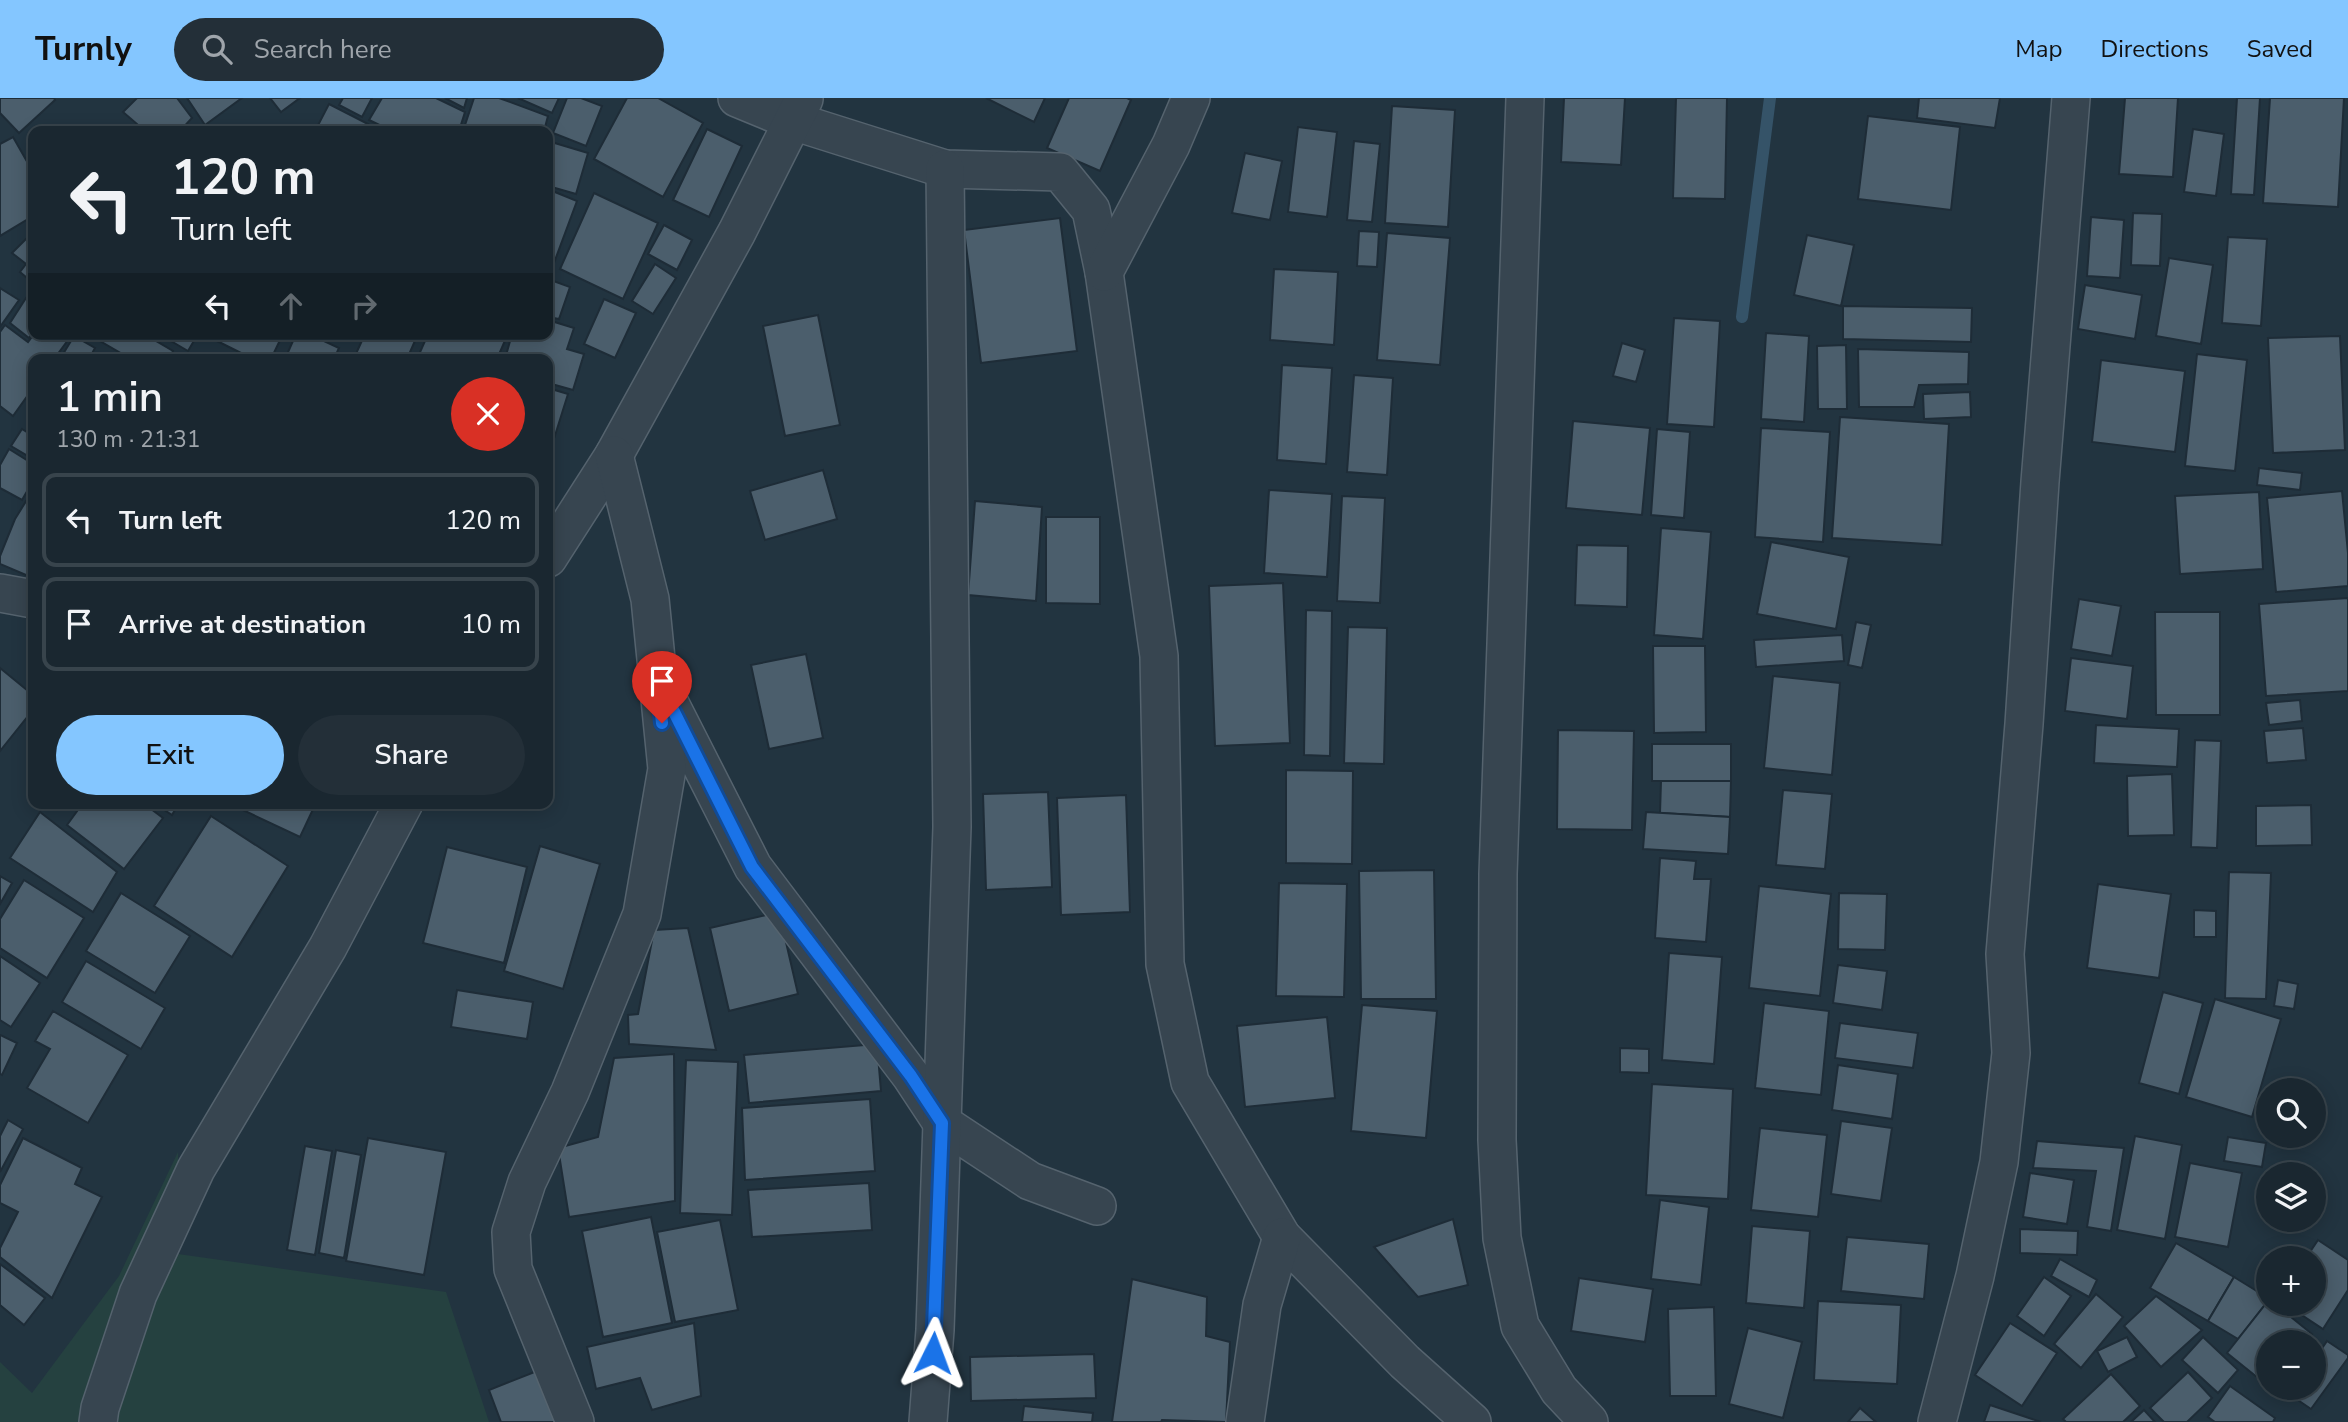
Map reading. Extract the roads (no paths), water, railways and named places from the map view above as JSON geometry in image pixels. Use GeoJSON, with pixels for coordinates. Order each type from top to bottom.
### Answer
{"type":"FeatureCollection","features":[{"type":"Feature","properties":{"kind":"street"},"geometry":{"type":"LineString","coordinates":[[737,98],[799,110],[945,169],[1060,172],[1091,210],[1104,272],[1159,656],[1165,964],[1190,1082],[1282,1237],[1405,1362],[1472,1422]]}},
{"type":"Feature","properties":{"kind":"street"},"geometry":{"type":"LineString","coordinates":[[1104,272],[1171,145],[1191,98]]}},
{"type":"Feature","properties":{"kind":"street"},"geometry":{"type":"LineString","coordinates":[[1525,98],[1498,874],[1497,1152],[1502,1238],[1521,1326],[1559,1390],[1589,1422]]}},
{"type":"Feature","properties":{"kind":"street"},"geometry":{"type":"LineString","coordinates":[[1937,1422],[1975,1276],[1999,1162],[2011,1053],[2005,954],[2024,724],[2039,482],[2071,98]]}},
{"type":"Feature","properties":{"kind":"street"},"geometry":{"type":"LineString","coordinates":[[553,550],[614,455],[737,232],[799,110]]}},
{"type":"Feature","properties":{"kind":"street"},"geometry":{"type":"LineString","coordinates":[[928,1422],[935,1330],[952,827],[945,169]]}},
{"type":"Feature","properties":{"kind":"street"},"geometry":{"type":"LineString","coordinates":[[575,1422],[513,1269],[511,1232],[527,1182],[570,1092],[642,914],[667,769],[649,600],[614,455]]}},
{"type":"Feature","properties":{"kind":"street"},"geometry":{"type":"LineString","coordinates":[[0,593],[28,598]]}},
{"type":"Feature","properties":{"kind":"street"},"geometry":{"type":"LineString","coordinates":[[657,678],[752,867],[911,1076],[942,1123],[1030,1181],[1097,1206]]}},
{"type":"Feature","properties":{"kind":"street"},"geometry":{"type":"LineString","coordinates":[[98,1422],[100,1408],[138,1294],[196,1169],[328,947],[401,809]]}},
{"type":"Feature","properties":{"kind":"street"},"geometry":{"type":"LineString","coordinates":[[1245,1422],[1262,1304],[1282,1237]]}},
{"type":"Feature","properties":{"kind":"waterway"},"geometry":{"type":"LineString","coordinates":[[1742,317],[1770,98]]}}]}
